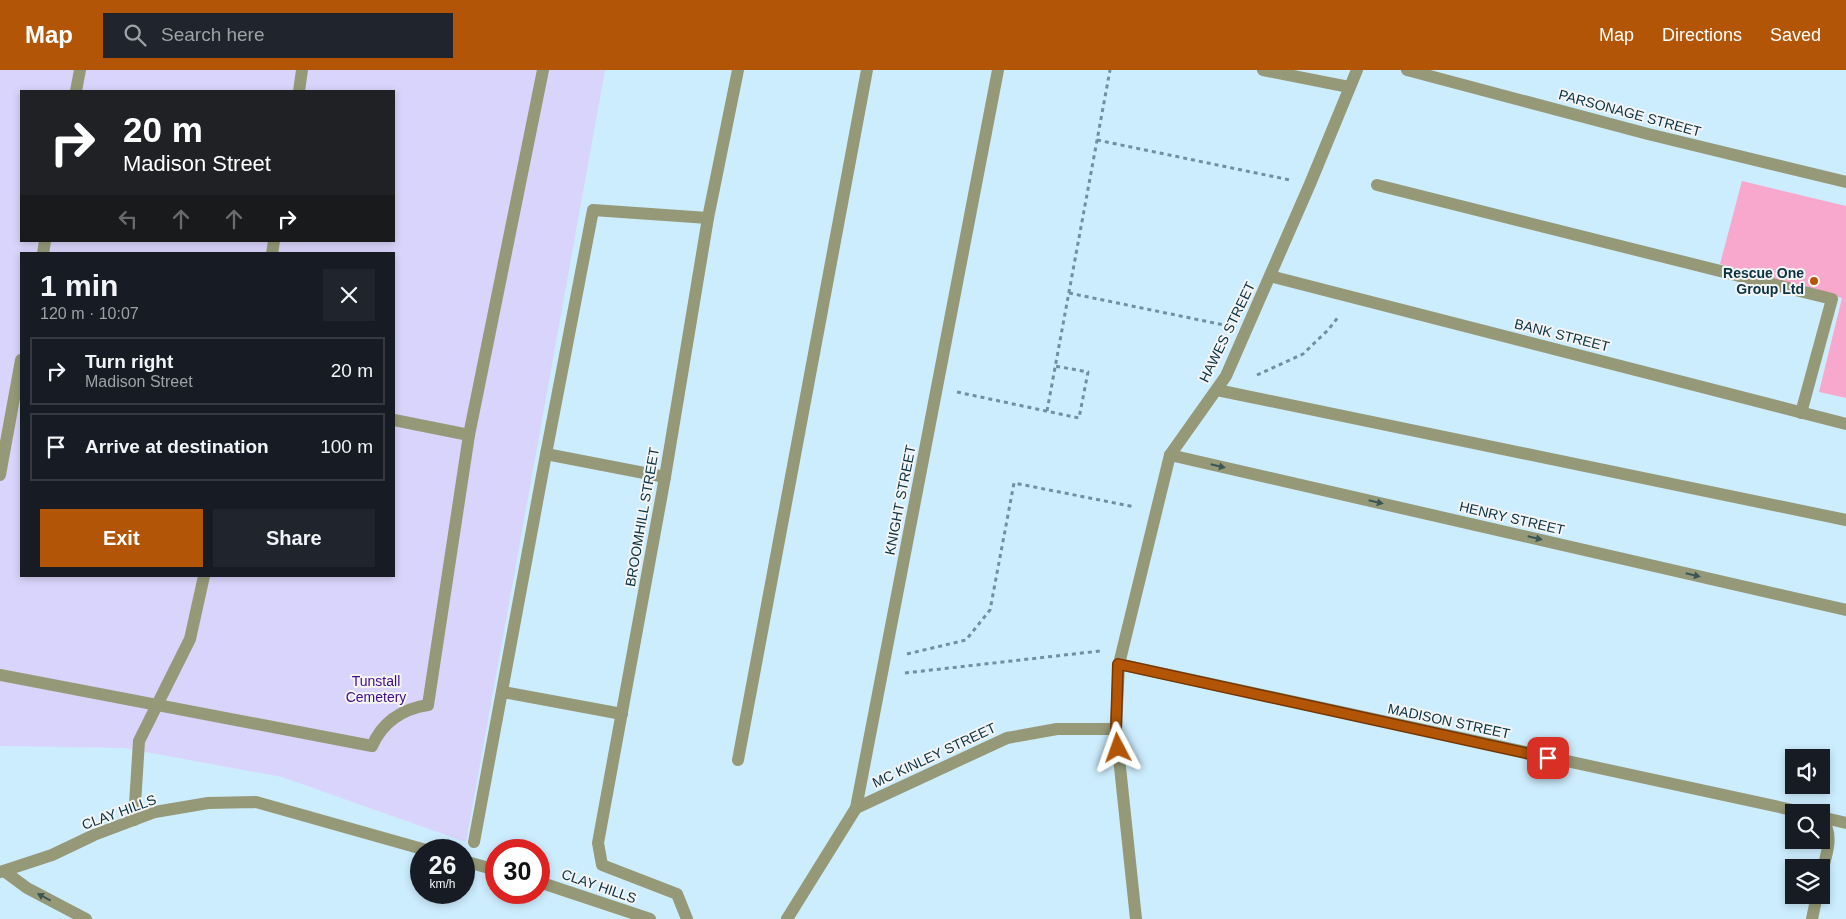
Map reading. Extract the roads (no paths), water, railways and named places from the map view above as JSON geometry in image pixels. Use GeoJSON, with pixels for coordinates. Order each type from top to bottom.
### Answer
{"type":"FeatureCollection","features":[{"type":"Feature","properties":{"kind":"street"},"geometry":{"type":"LineString","coordinates":[[76,90],[80,70]]}},
{"type":"Feature","properties":{"kind":"street"},"geometry":{"type":"LineString","coordinates":[[299,90],[302,70]]}},
{"type":"Feature","properties":{"kind":"street"},"geometry":{"type":"LineString","coordinates":[[0,675],[372,746],[378,732],[396,716],[412,708],[428,706],[469,435],[543,70]]}},
{"type":"Feature","properties":{"kind":"street","name":"BROOMHILL STREET"},"geometry":{"type":"LineString","coordinates":[[687,919],[677,894],[602,864],[598,843],[665,477],[708,218],[738,70]]}},
{"type":"Feature","properties":{"kind":"street"},"geometry":{"type":"LineString","coordinates":[[738,760],[867,70]]}},
{"type":"Feature","properties":{"kind":"street","name":"KNIGHT STREET"},"geometry":{"type":"LineString","coordinates":[[787,919],[856,808],[998,70]]}},
{"type":"Feature","properties":{"kind":"street"},"geometry":{"type":"LineString","coordinates":[[1263,70],[1349,87]]}},
{"type":"Feature","properties":{"kind":"street","name":"HAWES STREET"},"geometry":{"type":"LineString","coordinates":[[1136,919],[1116,729],[1118,664],[1170,455],[1219,386],[1270,276],[1357,70]]}},
{"type":"Feature","properties":{"kind":"street","name":"PARSONAGE STREET"},"geometry":{"type":"LineString","coordinates":[[1408,70],[1648,134],[1846,182]]}},
{"type":"Feature","properties":{"kind":"street"},"geometry":{"type":"LineString","coordinates":[[1377,185],[1832,299],[1801,413]]}},
{"type":"Feature","properties":{"kind":"street"},"geometry":{"type":"LineString","coordinates":[[475,839],[593,210],[708,218]]}},
{"type":"Feature","properties":{"kind":"street","name":"BANK STREET"},"geometry":{"type":"LineString","coordinates":[[1270,276],[1846,424]]}},
{"type":"Feature","properties":{"kind":"street"},"geometry":{"type":"LineString","coordinates":[[0,476],[20,366]]}},
{"type":"Feature","properties":{"kind":"street"},"geometry":{"type":"LineString","coordinates":[[1219,386],[1846,520]]}},
{"type":"Feature","properties":{"kind":"street"},"geometry":{"type":"LineString","coordinates":[[395,420],[469,435]]}},
{"type":"Feature","properties":{"kind":"street"},"geometry":{"type":"LineString","coordinates":[[546,454],[665,477]]}},
{"type":"Feature","properties":{"kind":"street","name":"HENRY STREET"},"geometry":{"type":"LineString","coordinates":[[1170,455],[1846,610]]}},
{"type":"Feature","properties":{"kind":"street"},"geometry":{"type":"LineString","coordinates":[[134,820],[139,741],[190,639],[204,577]]}},
{"type":"Feature","properties":{"kind":"street","name":"MADISON STREET"},"geometry":{"type":"LineString","coordinates":[[1118,664],[1785,808]]}},
{"type":"Feature","properties":{"kind":"street"},"geometry":{"type":"LineString","coordinates":[[503,692],[622,714]]}},
{"type":"Feature","properties":{"kind":"street","name":"MC KINLEY STREET"},"geometry":{"type":"LineString","coordinates":[[856,808],[1007,738],[1057,729],[1116,729]]}},
{"type":"Feature","properties":{"kind":"street","name":"CLAY HILLS"},"geometry":{"type":"LineString","coordinates":[[2,872],[52,855],[94,835],[155,812],[208,803],[256,802],[410,845]]}},
{"type":"Feature","properties":{"kind":"street"},"geometry":{"type":"LineString","coordinates":[[1830,821],[1846,823]]}},
{"type":"Feature","properties":{"kind":"street"},"geometry":{"type":"LineString","coordinates":[[2,872],[27,888],[86,919]]}},
{"type":"Feature","properties":{"kind":"street","name":"CLAY HILLS"},"geometry":{"type":"LineString","coordinates":[[550,886],[650,919]]}},
{"type":"Feature","properties":{"kind":"street"},"geometry":{"type":"LineString","coordinates":[[1812,919],[1815,904]]}},
{"type":"Feature","properties":{"kind":"place","name":"Rescue One Group Ltd"},"geometry":{"type":"Point","coordinates":[1814,281]}},
{"type":"Feature","properties":{"kind":"park label","name":"Tunstall Cemetery"},"geometry":{"type":"Point","coordinates":[376,690]}}]}
